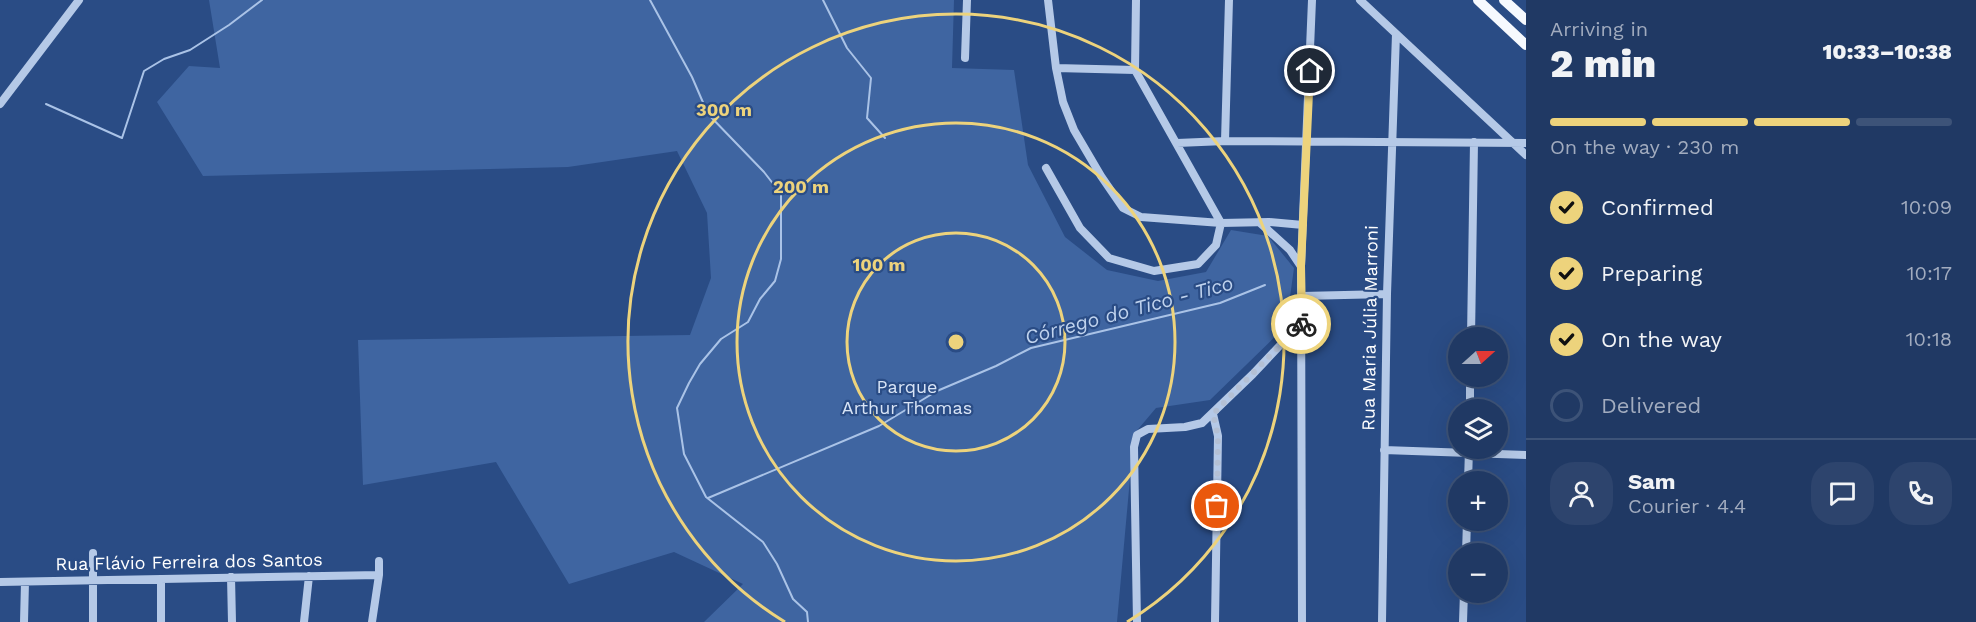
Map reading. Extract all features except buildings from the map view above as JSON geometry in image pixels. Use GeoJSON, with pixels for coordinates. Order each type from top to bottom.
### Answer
{"type":"FeatureCollection","features":[{"type":"Feature","properties":{"kind":"main road"},"geometry":{"type":"LineString","coordinates":[[1478,0],[1526,45]]}},
{"type":"Feature","properties":{"kind":"main road"},"geometry":{"type":"LineString","coordinates":[[1504,0],[1525,17]]}},
{"type":"Feature","properties":{"kind":"street"},"geometry":{"type":"LineString","coordinates":[[0,104],[79,0]]}},
{"type":"Feature","properties":{"kind":"street"},"geometry":{"type":"LineString","coordinates":[[965,58],[967,0]]}},
{"type":"Feature","properties":{"kind":"street"},"geometry":{"type":"LineString","coordinates":[[1048,0],[1056,68],[1063,102],[1074,130],[1123,208],[1142,217],[1221,223],[1259,222],[1303,225]]}},
{"type":"Feature","properties":{"kind":"street"},"geometry":{"type":"LineString","coordinates":[[1046,168],[1080,228],[1109,258],[1154,271],[1198,264],[1216,245],[1221,223],[1135,70],[1136,0]]}},
{"type":"Feature","properties":{"kind":"street"},"geometry":{"type":"LineString","coordinates":[[1225,141],[1229,0]]}},
{"type":"Feature","properties":{"kind":"street"},"geometry":{"type":"LineString","coordinates":[[1302,622],[1301,266],[1312,0]]}},
{"type":"Feature","properties":{"kind":"street"},"geometry":{"type":"LineString","coordinates":[[1360,0],[1526,155]]}},
{"type":"Feature","properties":{"kind":"street","name":"Rua Maria Júlia Marroni"},"geometry":{"type":"LineString","coordinates":[[1382,622],[1387,294],[1396,34]]}},
{"type":"Feature","properties":{"kind":"street"},"geometry":{"type":"LineString","coordinates":[[1056,68],[1135,70]]}},
{"type":"Feature","properties":{"kind":"street"},"geometry":{"type":"LineString","coordinates":[[1177,143],[1225,141],[1526,143]]}},
{"type":"Feature","properties":{"kind":"street"},"geometry":{"type":"LineString","coordinates":[[1471,327],[1474,142]]}},
{"type":"Feature","properties":{"kind":"street"},"geometry":{"type":"LineString","coordinates":[[1259,222],[1290,250],[1301,266]]}},
{"type":"Feature","properties":{"kind":"street"},"geometry":{"type":"LineString","coordinates":[[1302,297],[1387,294]]}},
{"type":"Feature","properties":{"kind":"street"},"geometry":{"type":"LineString","coordinates":[[1137,622],[1134,447],[1137,435],[1148,429],[1198,425],[1213,414],[1302,322]]}},
{"type":"Feature","properties":{"kind":"street"},"geometry":{"type":"LineString","coordinates":[[1213,414],[1218,436],[1215,622]]}},
{"type":"Feature","properties":{"kind":"street"},"geometry":{"type":"LineString","coordinates":[[1384,450],[1448,451]]}},
{"type":"Feature","properties":{"kind":"street"},"geometry":{"type":"LineString","coordinates":[[1508,453],[1526,454]]}},
{"type":"Feature","properties":{"kind":"street"},"geometry":{"type":"LineString","coordinates":[[93,553],[93,622]]}},
{"type":"Feature","properties":{"kind":"street"},"geometry":{"type":"LineString","coordinates":[[372,622],[379,561]]}},
{"type":"Feature","properties":{"kind":"street"},"geometry":{"type":"LineString","coordinates":[[304,622],[309,576]]}},
{"type":"Feature","properties":{"kind":"street","name":"Rua Flávio Ferreira dos Santos"},"geometry":{"type":"LineString","coordinates":[[0,582],[379,576]]}},
{"type":"Feature","properties":{"kind":"street"},"geometry":{"type":"LineString","coordinates":[[231,578],[231,622]]}},
{"type":"Feature","properties":{"kind":"street"},"geometry":{"type":"LineString","coordinates":[[161,579],[162,622]]}},
{"type":"Feature","properties":{"kind":"street"},"geometry":{"type":"LineString","coordinates":[[24,622],[25,582]]}},
{"type":"Feature","properties":{"kind":"street"},"geometry":{"type":"LineString","coordinates":[[1463,622],[1464,603]]}},
{"type":"Feature","properties":{"kind":"green space","name":"Parque Arthur Thomas"},"geometry":{"type":"Polygon","coordinates":[[[209,0],[954,0],[952,68],[1014,70],[1028,165],[1065,237],[1107,270],[1158,281],[1206,272],[1231,230],[1268,236],[1294,268],[1286,326],[1210,400],[1156,408],[1134,434],[1117,622],[704,622],[743,584],[674,552],[569,584],[496,462],[363,485],[358,340],[690,335],[711,278],[707,213],[677,151],[568,167],[203,176],[157,102],[189,66],[220,68],[209,0]]]}},
{"type":"Feature","properties":{"kind":"waterway"},"geometry":{"type":"LineString","coordinates":[[46,104],[122,138],[144,71],[164,59],[190,50],[262,0]]}},
{"type":"Feature","properties":{"kind":"waterway"},"geometry":{"type":"LineString","coordinates":[[650,0],[692,77],[708,114],[764,172],[781,194],[781,259],[775,281],[760,299],[748,322],[721,339],[700,364],[677,408],[684,454],[706,497],[763,542],[777,564],[793,599],[807,612],[808,622]]}},
{"type":"Feature","properties":{"kind":"waterway"},"geometry":{"type":"LineString","coordinates":[[823,0],[847,48],[871,78],[867,118],[885,138]]}},
{"type":"Feature","properties":{"kind":"waterway","name":"Córrego do Tico - Tico"},"geometry":{"type":"LineString","coordinates":[[708,498],[879,426],[937,391],[996,366],[1031,348],[1220,303],[1265,285]]}},
{"type":"Feature","properties":{"kind":"way so far"},"geometry":{"type":"LineString","coordinates":[[1217,506],[1218,436],[1213,414],[1301,324]]}},
{"type":"Feature","properties":{"kind":"route"},"geometry":{"type":"LineString","coordinates":[[1301,324],[1301,266],[1310,71]]}}]}
